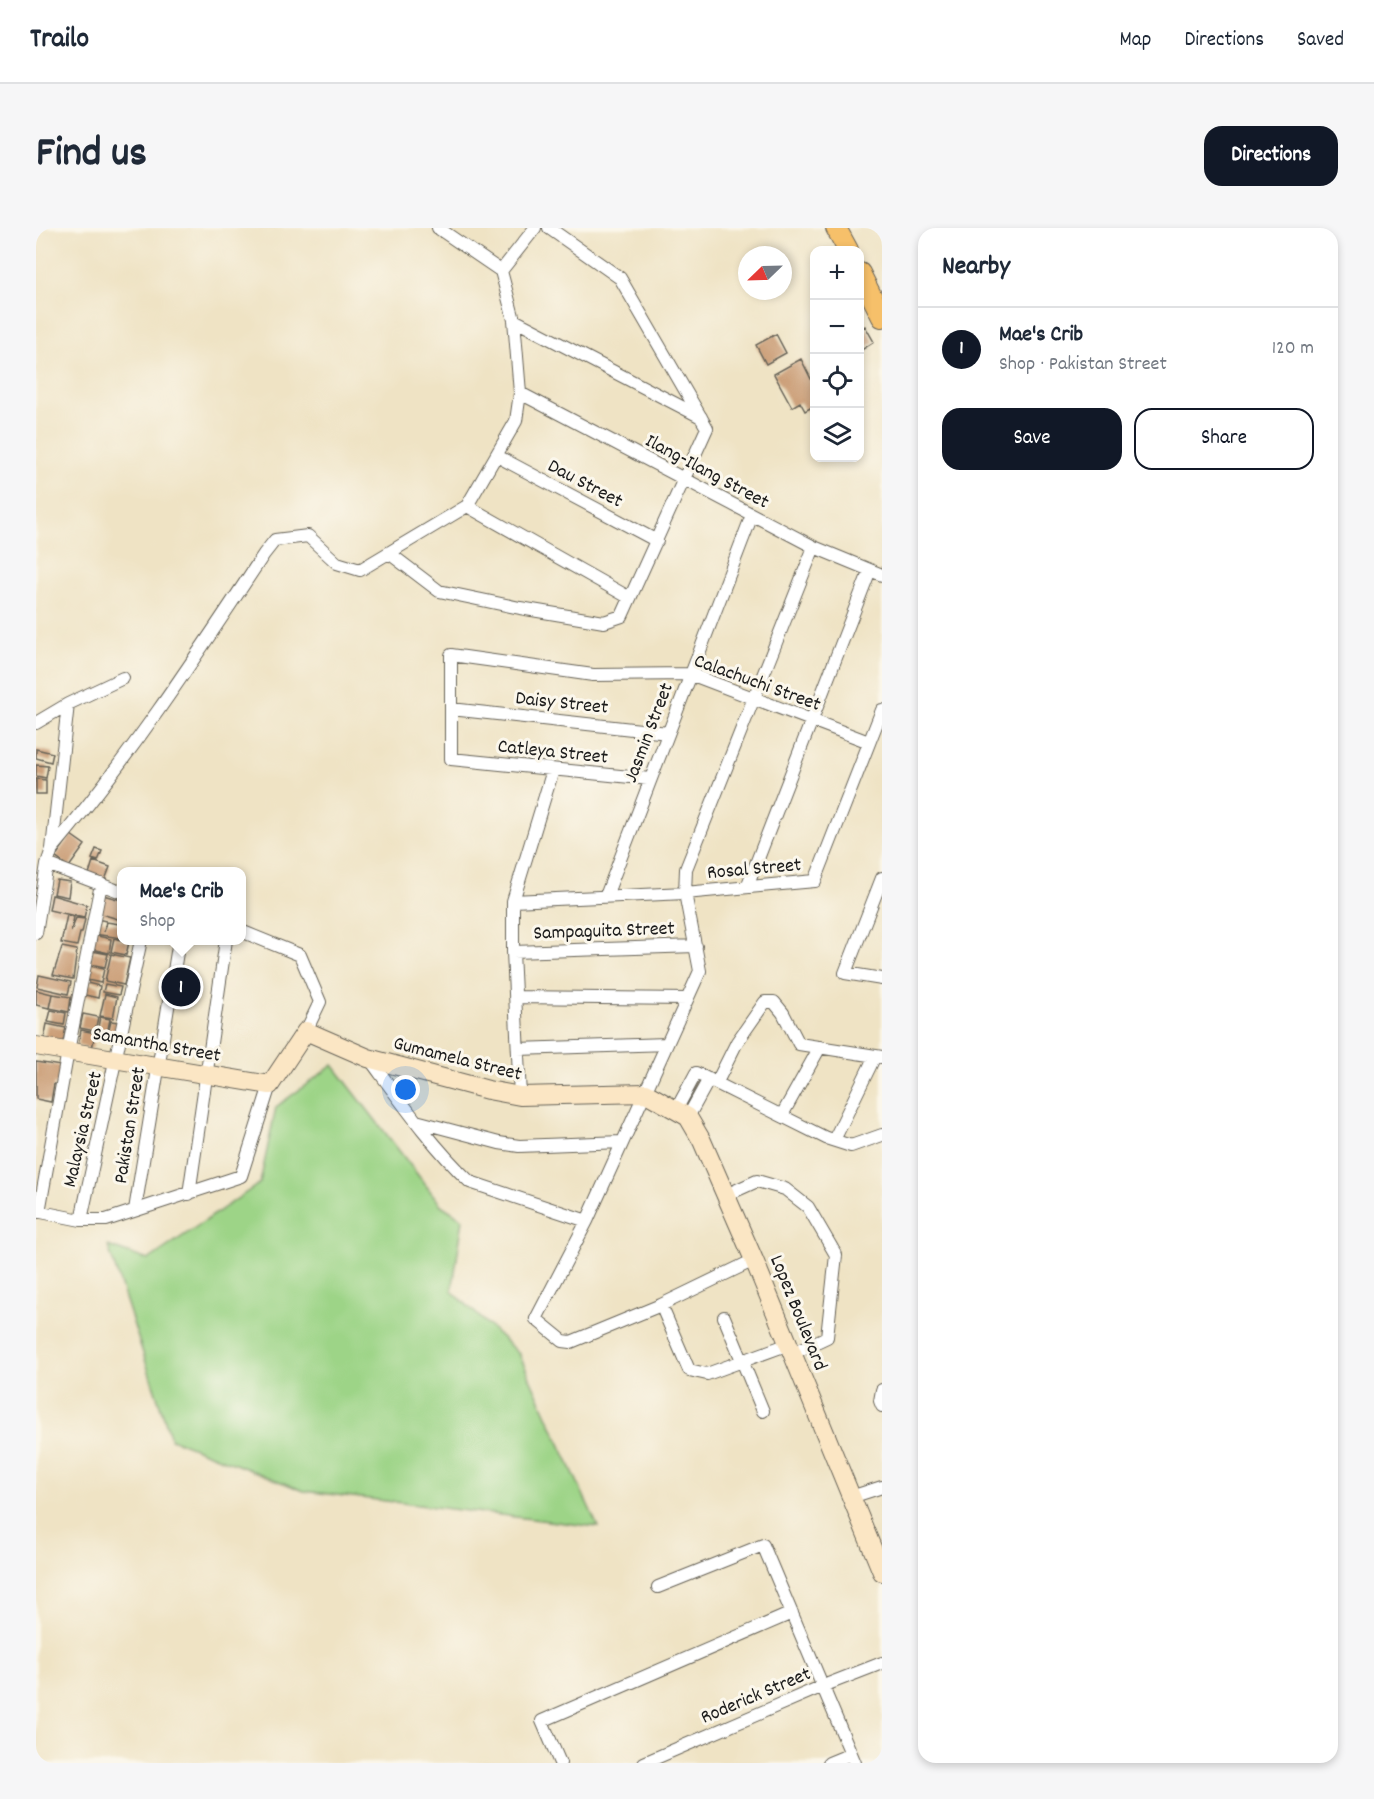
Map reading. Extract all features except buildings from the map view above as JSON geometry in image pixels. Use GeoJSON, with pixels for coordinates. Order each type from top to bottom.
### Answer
{"type":"FeatureCollection","features":[{"type":"Feature","properties":{"kind":"main road"},"geometry":{"type":"LineString","coordinates":[[836,228],[846,246]]}},
{"type":"Feature","properties":{"kind":"main road"},"geometry":{"type":"LineString","coordinates":[[864,281],[882,317]]}},
{"type":"Feature","properties":{"kind":"street"},"geometry":{"type":"LineString","coordinates":[[501,272],[535,228]]}},
{"type":"Feature","properties":{"kind":"street"},"geometry":{"type":"LineString","coordinates":[[389,553],[439,591],[604,622],[622,616],[685,480],[706,428],[702,417],[620,278],[549,228]]}},
{"type":"Feature","properties":{"kind":"street"},"geometry":{"type":"LineString","coordinates":[[52,849],[82,813],[183,675],[275,540],[308,536],[337,563],[360,570],[467,506],[516,421],[520,393],[514,320],[501,272],[446,230]]}},
{"type":"Feature","properties":{"kind":"street"},"geometry":{"type":"LineString","coordinates":[[514,320],[702,417]]}},
{"type":"Feature","properties":{"kind":"street","name":"Ilang-Ilang Street"},"geometry":{"type":"LineString","coordinates":[[520,393],[814,547],[876,572]]}},
{"type":"Feature","properties":{"kind":"street","name":"Dau Street"},"geometry":{"type":"LineString","coordinates":[[497,456],[657,541]]}},
{"type":"Feature","properties":{"kind":"street"},"geometry":{"type":"LineString","coordinates":[[467,506],[630,598]]}},
{"type":"Feature","properties":{"kind":"street","name":"Jasmin Street"},"geometry":{"type":"LineString","coordinates":[[606,896],[752,515]]}},
{"type":"Feature","properties":{"kind":"street"},"geometry":{"type":"LineString","coordinates":[[754,1260],[661,1305],[571,1342],[562,1341],[536,1319],[587,1221],[700,970],[685,893],[686,869],[814,547]]}},
{"type":"Feature","properties":{"kind":"street"},"geometry":{"type":"LineString","coordinates":[[747,887],[812,720],[876,572]]}},
{"type":"Feature","properties":{"kind":"street","name":"Calachuchi Street"},"geometry":{"type":"LineString","coordinates":[[451,709],[451,655],[592,675],[690,674],[869,742]]}},
{"type":"Feature","properties":{"kind":"street"},"geometry":{"type":"LineString","coordinates":[[36,723],[68,704],[123,678]]}},
{"type":"Feature","properties":{"kind":"street"},"geometry":{"type":"LineString","coordinates":[[36,933],[47,864],[52,849],[68,704]]}},
{"type":"Feature","properties":{"kind":"street","name":"Daisy Street"},"geometry":{"type":"LineString","coordinates":[[451,709],[668,733]]}},
{"type":"Feature","properties":{"kind":"street","name":"Catleya Street"},"geometry":{"type":"LineString","coordinates":[[451,709],[452,759],[650,779]]}},
{"type":"Feature","properties":{"kind":"street","name":"Rosal Street"},"geometry":{"type":"LineString","coordinates":[[513,900],[685,893],[814,881],[882,710]]}},
{"type":"Feature","properties":{"kind":"street"},"geometry":{"type":"LineString","coordinates":[[520,1096],[513,952],[513,900],[553,770]]}},
{"type":"Feature","properties":{"kind":"street"},"geometry":{"type":"LineString","coordinates":[[47,864],[117,890]]}},
{"type":"Feature","properties":{"kind":"street"},"geometry":{"type":"LineString","coordinates":[[882,878],[845,973],[882,979]]}},
{"type":"Feature","properties":{"kind":"street"},"geometry":{"type":"LineString","coordinates":[[101,884],[38,1211],[81,1220],[106,1220],[241,1176],[270,1086],[306,1031],[320,1002],[300,955],[246,933]]}},
{"type":"Feature","properties":{"kind":"street","name":"Malaysia Street"},"geometry":{"type":"LineString","coordinates":[[81,1220],[140,945]]}},
{"type":"Feature","properties":{"kind":"street","name":"Pakistan Street"},"geometry":{"type":"LineString","coordinates":[[135,1210],[178,945]]}},
{"type":"Feature","properties":{"kind":"street"},"geometry":{"type":"LineString","coordinates":[[189,1194],[225,945]]}},
{"type":"Feature","properties":{"kind":"street","name":"Sampaguita Street"},"geometry":{"type":"LineString","coordinates":[[513,952],[696,945]]}},
{"type":"Feature","properties":{"kind":"street"},"geometry":{"type":"LineString","coordinates":[[515,997],[687,999]]}},
{"type":"Feature","properties":{"kind":"street"},"geometry":{"type":"LineString","coordinates":[[646,1093],[682,1114],[713,1081],[736,1042],[765,1002],[774,1002],[783,1013],[799,1044],[879,1056],[834,1140]]}},
{"type":"Feature","properties":{"kind":"street","name":"Gumamela Street"},"geometry":{"type":"LineString","coordinates":[[306,1031],[368,1058],[488,1090],[520,1096],[646,1093]]}},
{"type":"Feature","properties":{"kind":"street"},"geometry":{"type":"LineString","coordinates":[[518,1049],[667,1044]]}},
{"type":"Feature","properties":{"kind":"street","name":"Samantha Street"},"geometry":{"type":"LineString","coordinates":[[36,1046],[270,1086]]}},
{"type":"Feature","properties":{"kind":"street"},"geometry":{"type":"LineString","coordinates":[[782,1115],[820,1047]]}},
{"type":"Feature","properties":{"kind":"street"},"geometry":{"type":"LineString","coordinates":[[368,1058],[416,1121],[470,1182],[587,1221]]}},
{"type":"Feature","properties":{"kind":"street"},"geometry":{"type":"LineString","coordinates":[[713,1081],[826,1138],[851,1146],[882,1135]]}},
{"type":"Feature","properties":{"kind":"street","name":"Lopez Boulevard"},"geometry":{"type":"LineString","coordinates":[[682,1114],[702,1141],[726,1195],[882,1572]]}},
{"type":"Feature","properties":{"kind":"street"},"geometry":{"type":"LineString","coordinates":[[416,1121],[519,1146],[622,1142]]}},
{"type":"Feature","properties":{"kind":"street"},"geometry":{"type":"LineString","coordinates":[[661,1305],[689,1370],[707,1374],[743,1361],[827,1337],[836,1255],[808,1207],[785,1189],[757,1181],[726,1195]]}},
{"type":"Feature","properties":{"kind":"street"},"geometry":{"type":"LineString","coordinates":[[724,1317],[763,1412]]}},
{"type":"Feature","properties":{"kind":"street"},"geometry":{"type":"LineString","coordinates":[[882,1390],[880,1401],[882,1406]]}},
{"type":"Feature","properties":{"kind":"street"},"geometry":{"type":"LineString","coordinates":[[851,1497],[882,1486]]}},
{"type":"Feature","properties":{"kind":"street"},"geometry":{"type":"LineString","coordinates":[[658,1587],[763,1545],[854,1758],[829,1763]]}},
{"type":"Feature","properties":{"kind":"street"},"geometry":{"type":"LineString","coordinates":[[560,1763],[542,1721],[792,1613]]}},
{"type":"Feature","properties":{"kind":"street","name":"Roderick Street"},"geometry":{"type":"LineString","coordinates":[[644,1763],[823,1686],[882,1664]]}},
{"type":"Feature","properties":{"kind":"green space"},"geometry":{"type":"Polygon","coordinates":[[[333,1065],[441,1205],[463,1219],[452,1291],[519,1354],[598,1527],[304,1491],[171,1439],[108,1246],[148,1260],[260,1183],[276,1107],[333,1065]]]}},
{"type":"Feature","properties":{"kind":"place","name":"Mae's Crib"},"geometry":{"type":"Point","coordinates":[181,987]}}]}
